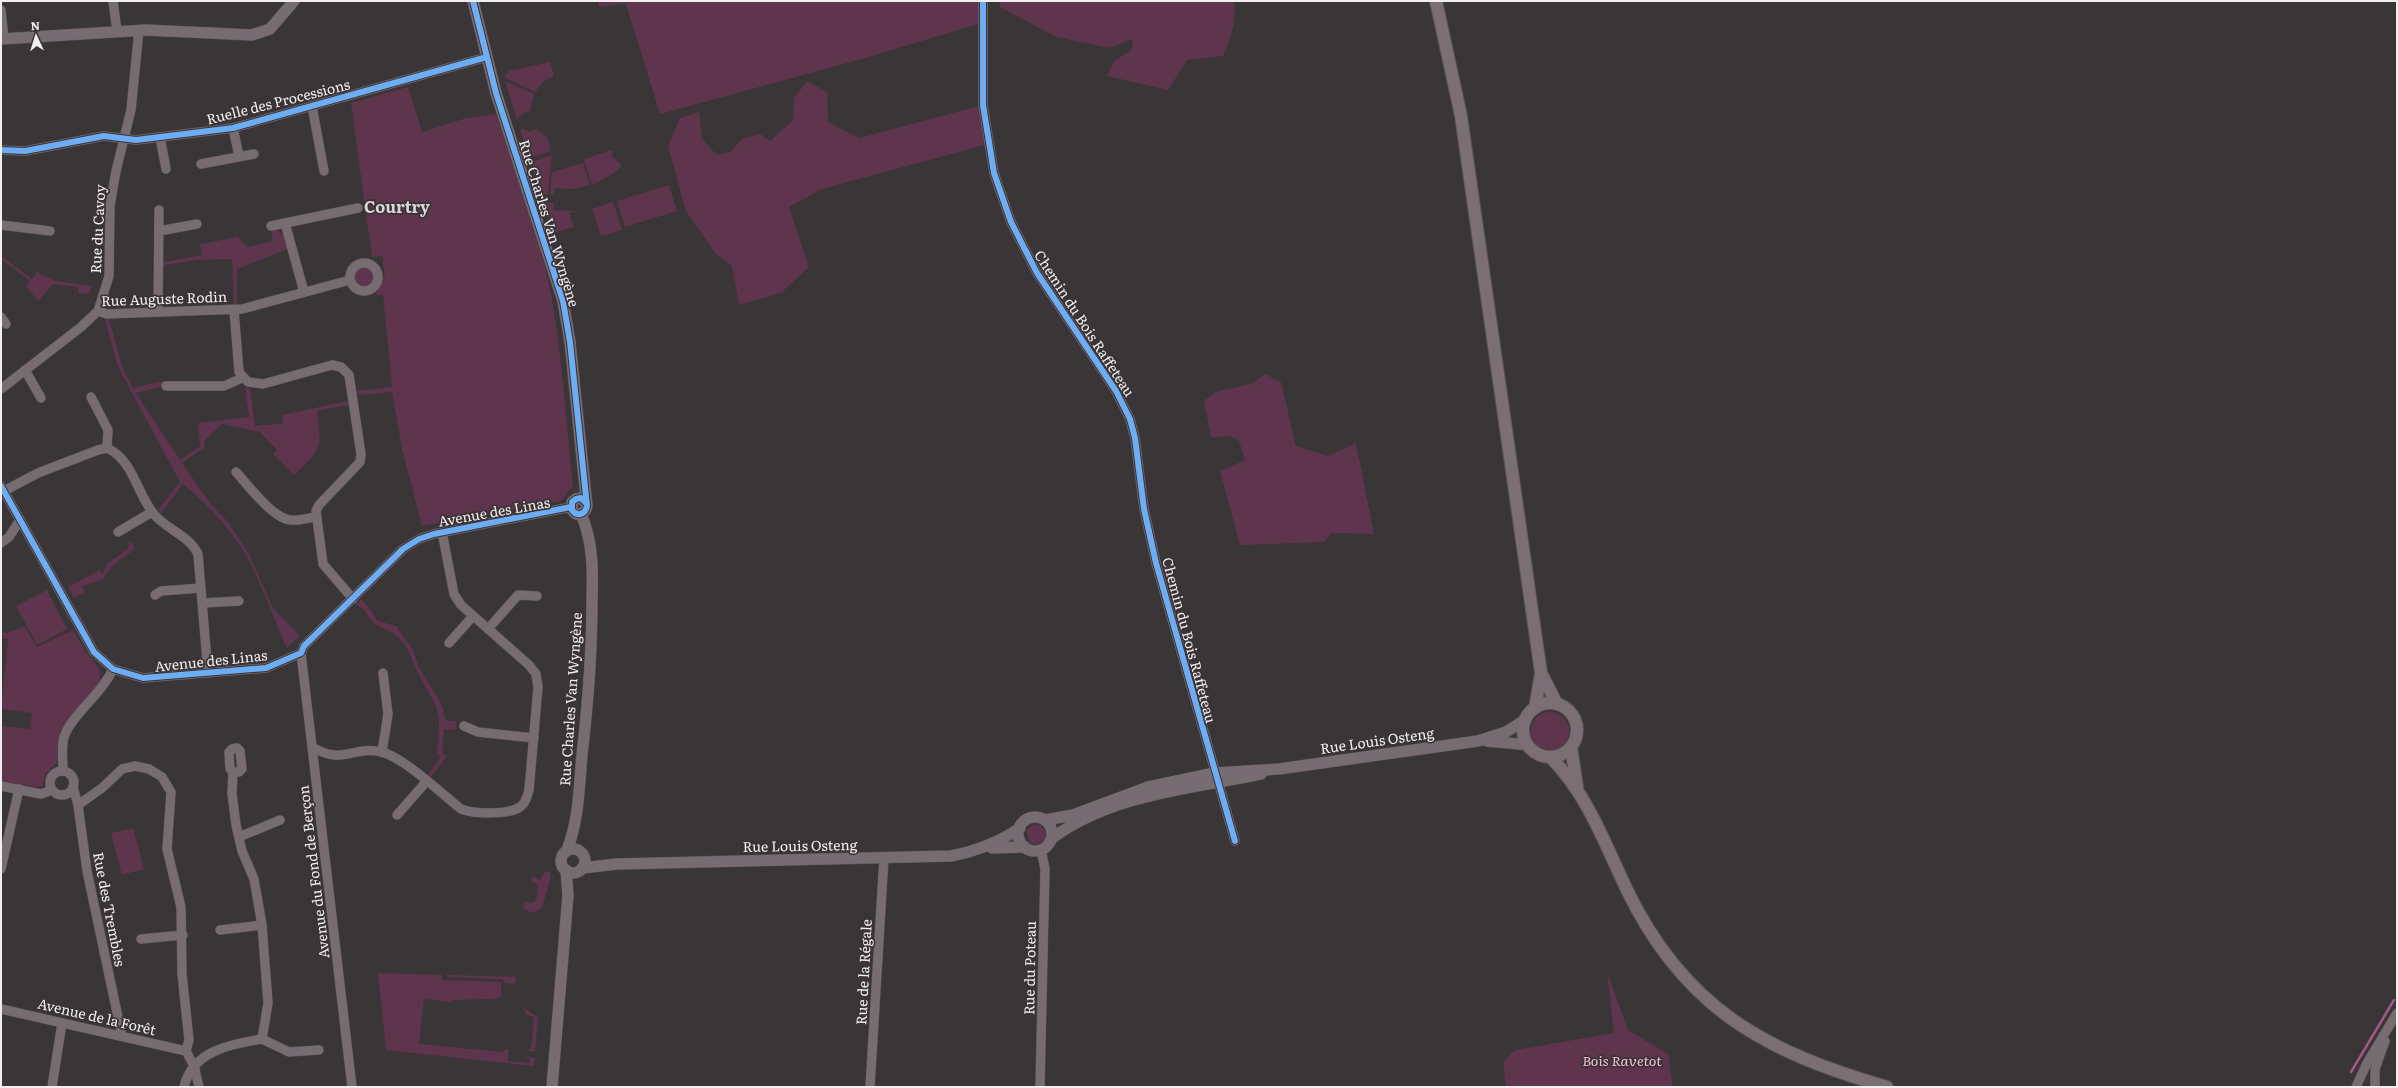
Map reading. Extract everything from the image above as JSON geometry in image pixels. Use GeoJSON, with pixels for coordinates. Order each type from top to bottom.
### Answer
{"type":"FeatureCollection","features":[{"type":"Feature","properties":{"kind":"main road"},"geometry":{"type":"LineString","coordinates":[[1436,1],[1461,116],[1541,672],[1535,708]]}},
{"type":"Feature","properties":{"kind":"main road"},"geometry":{"type":"LineString","coordinates":[[1541,672],[1557,704],[1571,713],[1576,723],[1577,734],[1571,747],[1560,755],[1550,757],[1538,754],[1528,745],[1523,733],[1525,720],[1535,708],[1545,704],[1557,704]]}},
{"type":"Feature","properties":{"kind":"main road"},"geometry":{"type":"LineString","coordinates":[[1571,747],[1577,787]]}},
{"type":"Feature","properties":{"kind":"main road"},"geometry":{"type":"LineString","coordinates":[[1550,757],[1577,787],[1646,926],[1666,956],[1707,999],[1753,1034],[1790,1053],[1887,1087]]}},
{"type":"Feature","properties":{"kind":"street"},"geometry":{"type":"LineString","coordinates":[[113,1],[117,31]]}},
{"type":"Feature","properties":{"kind":"street"},"geometry":{"type":"LineString","coordinates":[[1,10],[3,39],[139,30],[252,35],[270,29],[294,1]]}},
{"type":"Feature","properties":{"kind":"street","name":"Rue Charles Van Wyngène"},"geometry":{"type":"LineString","coordinates":[[473,1],[487,57],[563,301],[570,342],[583,478],[587,504]]}},
{"type":"Feature","properties":{"kind":"street","name":"Chemin du Bois Raffeteau"},"geometry":{"type":"LineString","coordinates":[[983,1],[983,105],[994,173],[1011,222],[1037,273],[1116,391],[1130,419],[1135,438],[1141,494],[1149,534],[1235,841]]}},
{"type":"Feature","properties":{"kind":"street","name":"Rue du Cavoy"},"geometry":{"type":"LineString","coordinates":[[98,311],[109,276],[110,206],[131,110],[139,30]]}},
{"type":"Feature","properties":{"kind":"street","name":"Ruelle des Processions"},"geometry":{"type":"LineString","coordinates":[[1,150],[25,151],[104,136],[124,139],[160,137],[233,128],[487,57]]}},
{"type":"Feature","properties":{"kind":"street"},"geometry":{"type":"LineString","coordinates":[[312,106],[324,171]]}},
{"type":"Feature","properties":{"kind":"street"},"geometry":{"type":"LineString","coordinates":[[233,128],[239,156]]}},
{"type":"Feature","properties":{"kind":"street"},"geometry":{"type":"LineString","coordinates":[[160,137],[166,169]]}},
{"type":"Feature","properties":{"kind":"street"},"geometry":{"type":"LineString","coordinates":[[201,164],[254,154]]}},
{"type":"Feature","properties":{"kind":"street"},"geometry":{"type":"LineString","coordinates":[[271,226],[358,208]]}},
{"type":"Feature","properties":{"kind":"street"},"geometry":{"type":"LineString","coordinates":[[158,312],[159,210]]}},
{"type":"Feature","properties":{"kind":"street"},"geometry":{"type":"LineString","coordinates":[[285,223],[304,292]]}},
{"type":"Feature","properties":{"kind":"street"},"geometry":{"type":"LineString","coordinates":[[159,231],[198,224]]}},
{"type":"Feature","properties":{"kind":"street"},"geometry":{"type":"LineString","coordinates":[[1,225],[50,231]]}},
{"type":"Feature","properties":{"kind":"street","name":"Rue Auguste Rodin"},"geometry":{"type":"LineString","coordinates":[[1,389],[82,327],[98,311],[107,314],[234,310],[350,280]]}},
{"type":"Feature","properties":{"kind":"street"},"geometry":{"type":"LineString","coordinates":[[234,310],[238,368],[242,378],[248,382],[258,385],[332,366],[341,367],[349,375],[361,454],[360,462],[319,505],[316,517],[323,564],[353,599]]}},
{"type":"Feature","properties":{"kind":"street"},"geometry":{"type":"LineString","coordinates":[[25,370],[41,398]]}},
{"type":"Feature","properties":{"kind":"street"},"geometry":{"type":"LineString","coordinates":[[166,386],[224,386],[242,378]]}},
{"type":"Feature","properties":{"kind":"street"},"geometry":{"type":"LineString","coordinates":[[91,397],[108,430],[107,448]]}},
{"type":"Feature","properties":{"kind":"street"},"geometry":{"type":"LineString","coordinates":[[2,489],[38,473],[107,448],[121,456],[152,512],[196,550],[199,559],[208,673]]}},
{"type":"Feature","properties":{"kind":"street"},"geometry":{"type":"LineString","coordinates":[[236,472],[275,513],[283,518],[292,520],[316,517]]}},
{"type":"Feature","properties":{"kind":"street","name":"Rue Charles Van Wyngène"},"geometry":{"type":"LineString","coordinates":[[573,504],[583,478]]}},
{"type":"Feature","properties":{"kind":"street","name":"Avenue des Linas"},"geometry":{"type":"LineString","coordinates":[[2,489],[87,641],[100,659],[113,669],[143,678],[266,668],[301,653],[304,646],[407,545],[427,536],[442,532],[573,504]]}},
{"type":"Feature","properties":{"kind":"street"},"geometry":{"type":"LineString","coordinates":[[581,498],[587,504],[587,509],[581,514],[576,514],[573,504],[581,498]]}},
{"type":"Feature","properties":{"kind":"street"},"geometry":{"type":"LineString","coordinates":[[118,532],[152,512]]}},
{"type":"Feature","properties":{"kind":"street","name":"Rue Charles Van Wyngène"},"geometry":{"type":"LineString","coordinates":[[567,850],[576,816],[589,691],[592,627],[590,549],[587,526],[581,514]]}},
{"type":"Feature","properties":{"kind":"street"},"geometry":{"type":"LineString","coordinates":[[1,543],[9,537],[20,520]]}},
{"type":"Feature","properties":{"kind":"street"},"geometry":{"type":"LineString","coordinates":[[312,747],[332,756],[382,752],[396,758],[426,782],[468,812],[514,810],[523,805],[527,797],[534,738],[538,687],[536,674],[529,665],[473,616],[454,594],[442,532]]}},
{"type":"Feature","properties":{"kind":"street"},"geometry":{"type":"LineString","coordinates":[[155,595],[161,592],[201,588]]}},
{"type":"Feature","properties":{"kind":"street"},"geometry":{"type":"LineString","coordinates":[[488,628],[518,595],[537,596]]}},
{"type":"Feature","properties":{"kind":"street"},"geometry":{"type":"LineString","coordinates":[[203,603],[239,601]]}},
{"type":"Feature","properties":{"kind":"street"},"geometry":{"type":"LineString","coordinates":[[449,643],[473,616]]}},
{"type":"Feature","properties":{"kind":"street","name":"Avenue du Fond de Berçon"},"geometry":{"type":"LineString","coordinates":[[301,653],[352,1087]]}},
{"type":"Feature","properties":{"kind":"street"},"geometry":{"type":"LineString","coordinates":[[63,771],[62,745],[67,731],[108,681],[113,669]]}},
{"type":"Feature","properties":{"kind":"street"},"geometry":{"type":"LineString","coordinates":[[382,752],[388,714],[384,672]]}},
{"type":"Feature","properties":{"kind":"street","name":"Rue Louis Osteng"},"geometry":{"type":"LineString","coordinates":[[1045,820],[1072,815],[1148,787],[1478,741],[1506,732],[1525,720]]}},
{"type":"Feature","properties":{"kind":"street"},"geometry":{"type":"LineString","coordinates":[[464,726],[478,732],[534,738]]}},
{"type":"Feature","properties":{"kind":"street","name":"Rue Louis Osteng"},"geometry":{"type":"LineString","coordinates":[[1478,741],[1528,745]]}},
{"type":"Feature","properties":{"kind":"street"},"geometry":{"type":"LineString","coordinates":[[315,771],[332,756]]}},
{"type":"Feature","properties":{"kind":"street"},"geometry":{"type":"LineString","coordinates":[[78,805],[122,769],[135,766],[150,770],[162,777],[171,792],[167,849],[180,898],[183,935],[182,974],[189,1040],[186,1052],[194,1066],[199,1087]]}},
{"type":"Feature","properties":{"kind":"street"},"geometry":{"type":"LineString","coordinates":[[63,771],[72,776],[74,787],[66,795],[58,795],[52,790],[50,783],[52,776],[63,771]]}},
{"type":"Feature","properties":{"kind":"street"},"geometry":{"type":"LineString","coordinates":[[233,772],[233,800],[239,837],[244,856],[254,879],[262,925],[268,1003],[262,1038]]}},
{"type":"Feature","properties":{"kind":"street","name":"Rue Louis Osteng"},"geometry":{"type":"LineString","coordinates":[[1051,839],[1076,824],[1130,802],[1217,777]]}},
{"type":"Feature","properties":{"kind":"street"},"geometry":{"type":"LineString","coordinates":[[397,815],[426,782]]}},
{"type":"Feature","properties":{"kind":"street"},"geometry":{"type":"LineString","coordinates":[[1,786],[41,794],[52,790]]}},
{"type":"Feature","properties":{"kind":"street","name":"Rue des Trembles"},"geometry":{"type":"LineString","coordinates":[[74,787],[87,871],[122,1036]]}},
{"type":"Feature","properties":{"kind":"street"},"geometry":{"type":"LineString","coordinates":[[1,869],[19,789]]}},
{"type":"Feature","properties":{"kind":"street","name":"Rue Charles Van Wyngène"},"geometry":{"type":"LineString","coordinates":[[576,816],[581,853]]}},
{"type":"Feature","properties":{"kind":"street"},"geometry":{"type":"LineString","coordinates":[[1030,818],[1045,820],[1051,828],[1051,839],[1041,850],[1030,850],[1025,847],[1019,838],[1020,828],[1030,818]]}},
{"type":"Feature","properties":{"kind":"street"},"geometry":{"type":"LineString","coordinates":[[239,837],[280,820]]}},
{"type":"Feature","properties":{"kind":"street","name":"Rue Louis Osteng"},"geometry":{"type":"LineString","coordinates":[[983,849],[1006,838],[1020,828]]}},
{"type":"Feature","properties":{"kind":"street","name":"Rue Louis Osteng"},"geometry":{"type":"LineString","coordinates":[[575,870],[617,864],[951,856],[983,849],[1025,847]]}},
{"type":"Feature","properties":{"kind":"street"},"geometry":{"type":"LineString","coordinates":[[552,1087],[556,1021],[568,895],[575,870],[585,862],[581,853],[573,849],[567,850],[561,860],[575,870]]}},
{"type":"Feature","properties":{"kind":"street","name":"Rue du Poteau"},"geometry":{"type":"LineString","coordinates":[[1040,1087],[1045,869],[1041,850]]}},
{"type":"Feature","properties":{"kind":"street","name":"Rue Louis Osteng"},"geometry":{"type":"LineString","coordinates":[[581,853],[617,864]]}},
{"type":"Feature","properties":{"kind":"street","name":"Rue de la Régale"},"geometry":{"type":"LineString","coordinates":[[870,1087],[884,858]]}},
{"type":"Feature","properties":{"kind":"street"},"geometry":{"type":"LineString","coordinates":[[220,930],[262,925]]}},
{"type":"Feature","properties":{"kind":"street"},"geometry":{"type":"LineString","coordinates":[[141,939],[183,935]]}},
{"type":"Feature","properties":{"kind":"street","name":"Avenue de la Forêt"},"geometry":{"type":"LineString","coordinates":[[1,1009],[186,1052]]}},
{"type":"Feature","properties":{"kind":"street"},"geometry":{"type":"LineString","coordinates":[[2356,1087],[2367,1063],[2397,1013]]}},
{"type":"Feature","properties":{"kind":"street"},"geometry":{"type":"LineString","coordinates":[[52,1087],[62,1023]]}},
{"type":"Feature","properties":{"kind":"street"},"geometry":{"type":"LineString","coordinates":[[2375,1087],[2375,1069],[2390,1024]]}},
{"type":"Feature","properties":{"kind":"street"},"geometry":{"type":"LineString","coordinates":[[184,1087],[194,1066],[221,1048],[262,1038],[275,1047],[289,1052],[319,1050]]}},
{"type":"Feature","properties":{"kind":"green space"},"geometry":{"type":"Polygon","coordinates":[[[598,1],[979,1],[978,24],[869,57],[660,114],[626,4],[599,7],[598,1]]]}},
{"type":"Feature","properties":{"kind":"green space"},"geometry":{"type":"Polygon","coordinates":[[[1000,1],[1234,1],[1235,15],[1231,36],[1223,56],[1187,60],[1168,90],[1107,76],[1114,61],[1130,51],[1133,46],[1131,39],[1110,48],[1056,37],[1000,7],[1000,1]]]}},
{"type":"Feature","properties":{"kind":"green space"},"geometry":{"type":"Polygon","coordinates":[[[550,62],[554,76],[544,81],[535,92],[504,77],[509,71],[550,62]]]}},
{"type":"Feature","properties":{"kind":"green space"},"geometry":{"type":"Polygon","coordinates":[[[505,81],[534,94],[530,111],[523,113],[517,120],[505,81]]]}},
{"type":"Feature","properties":{"kind":"green space"},"geometry":{"type":"Polygon","coordinates":[[[807,81],[827,92],[828,122],[859,138],[983,105],[988,144],[822,189],[789,207],[809,267],[781,293],[739,305],[732,266],[716,254],[686,211],[668,146],[680,118],[699,112],[702,139],[717,155],[730,152],[742,139],[760,134],[770,141],[793,120],[794,98],[807,81]]]}},
{"type":"Feature","properties":{"kind":"green space"},"geometry":{"type":"Polygon","coordinates":[[[408,87],[422,132],[463,119],[496,114],[535,231],[546,271],[556,324],[573,485],[561,501],[422,526],[402,449],[392,392],[358,395],[357,391],[392,387],[383,295],[376,295],[382,278],[385,277],[382,256],[372,257],[351,103],[408,87]]]}},
{"type":"Feature","properties":{"kind":"green space"},"geometry":{"type":"Polygon","coordinates":[[[523,129],[529,132],[536,129],[547,137],[551,151],[529,158],[520,130],[523,129]]]}},
{"type":"Feature","properties":{"kind":"green space"},"geometry":{"type":"Polygon","coordinates":[[[611,150],[613,153],[611,155],[622,166],[609,176],[592,185],[584,160],[582,160],[611,150]]]}},
{"type":"Feature","properties":{"kind":"green space"},"geometry":{"type":"Polygon","coordinates":[[[552,155],[548,194],[541,194],[541,185],[538,186],[531,162],[552,155]]]}},
{"type":"Feature","properties":{"kind":"green space"},"geometry":{"type":"Polygon","coordinates":[[[583,163],[590,185],[573,189],[555,188],[554,194],[550,195],[552,172],[583,163]]]}},
{"type":"Feature","properties":{"kind":"green space"},"geometry":{"type":"Polygon","coordinates":[[[669,185],[677,211],[625,227],[617,201],[669,185]]]}},
{"type":"Feature","properties":{"kind":"green space"},"geometry":{"type":"Polygon","coordinates":[[[543,202],[554,203],[553,210],[576,211],[569,213],[574,227],[553,233],[543,202]]]}},
{"type":"Feature","properties":{"kind":"green space"},"geometry":{"type":"Polygon","coordinates":[[[613,202],[622,230],[601,236],[592,209],[613,202]]]}},
{"type":"Feature","properties":{"kind":"green space"},"geometry":{"type":"Polygon","coordinates":[[[276,229],[283,235],[287,249],[237,269],[237,305],[234,305],[232,259],[195,260],[165,265],[162,268],[162,259],[165,262],[202,255],[200,244],[238,237],[247,247],[273,241],[271,230],[276,229]]]}},
{"type":"Feature","properties":{"kind":"green space"},"geometry":{"type":"Polygon","coordinates":[[[1,256],[32,279],[37,272],[55,281],[92,286],[89,294],[78,293],[79,287],[53,284],[38,301],[26,286],[30,281],[1,259],[1,256]]]}},
{"type":"Feature","properties":{"kind":"green space"},"geometry":{"type":"Polygon","coordinates":[[[364,266],[372,269],[375,277],[372,285],[364,288],[356,285],[353,277],[356,269],[364,266]]]}},
{"type":"Feature","properties":{"kind":"green space"},"geometry":{"type":"Polygon","coordinates":[[[105,319],[109,319],[122,366],[133,388],[164,381],[164,386],[136,393],[180,460],[200,446],[198,423],[249,417],[245,387],[250,389],[255,426],[283,423],[282,415],[348,401],[348,405],[317,411],[319,434],[318,448],[310,459],[294,475],[273,454],[277,450],[260,432],[222,424],[204,441],[205,447],[182,463],[209,502],[228,522],[249,554],[273,608],[300,636],[287,648],[246,555],[233,535],[218,517],[183,484],[161,513],[158,510],[180,482],[118,367],[105,319]]]}},
{"type":"Feature","properties":{"kind":"green space"},"geometry":{"type":"Polygon","coordinates":[[[1265,374],[1281,382],[1296,446],[1328,456],[1356,443],[1374,534],[1332,533],[1324,542],[1240,545],[1220,471],[1245,460],[1239,441],[1229,436],[1211,437],[1204,401],[1215,392],[1251,384],[1265,374]]]}},
{"type":"Feature","properties":{"kind":"green space"},"geometry":{"type":"Polygon","coordinates":[[[131,542],[135,549],[112,566],[102,580],[81,586],[85,592],[74,598],[68,587],[100,570],[102,574],[108,563],[128,549],[129,543],[131,542]]]}},
{"type":"Feature","properties":{"kind":"green space"},"geometry":{"type":"Polygon","coordinates":[[[47,590],[67,629],[37,645],[16,606],[47,590]]]}},
{"type":"Feature","properties":{"kind":"green space"},"geometry":{"type":"Polygon","coordinates":[[[362,599],[378,621],[396,626],[413,650],[419,668],[441,703],[446,720],[456,721],[456,730],[444,729],[442,752],[447,756],[431,777],[428,775],[441,757],[437,754],[439,717],[437,709],[406,646],[397,636],[374,623],[364,610],[355,605],[362,599]]]}},
{"type":"Feature","properties":{"kind":"green space"},"geometry":{"type":"Polygon","coordinates":[[[24,626],[37,647],[73,630],[86,652],[99,668],[100,680],[96,688],[61,730],[57,751],[57,762],[46,774],[42,786],[39,787],[1,781],[1,726],[30,729],[32,713],[1,709],[8,639],[1,638],[1,632],[8,633],[24,626]]]}},
{"type":"Feature","properties":{"kind":"green space"},"geometry":{"type":"Polygon","coordinates":[[[1546,712],[1554,712],[1564,717],[1568,724],[1568,738],[1564,745],[1554,750],[1546,750],[1536,745],[1534,742],[1531,735],[1531,727],[1536,717],[1539,715],[1546,712]]]}},
{"type":"Feature","properties":{"kind":"green space"},"geometry":{"type":"Polygon","coordinates":[[[1034,824],[1040,825],[1046,832],[1045,839],[1038,844],[1030,842],[1026,831],[1034,824]]]}},
{"type":"Feature","properties":{"kind":"green space"},"geometry":{"type":"Polygon","coordinates":[[[133,828],[144,869],[122,875],[111,833],[133,828]]]}},
{"type":"Feature","properties":{"kind":"green space"},"geometry":{"type":"Polygon","coordinates":[[[545,872],[550,872],[551,876],[542,908],[533,913],[523,908],[525,902],[532,903],[536,900],[538,885],[531,881],[532,876],[540,880],[545,872]]]}},
{"type":"Feature","properties":{"kind":"green space","name":"Bois Ravetot"},"geometry":{"type":"Polygon","coordinates":[[[1607,972],[1628,1030],[1668,1054],[1673,1087],[1506,1087],[1503,1062],[1515,1050],[1614,1033],[1607,972]]]}},
{"type":"Feature","properties":{"kind":"green space"},"geometry":{"type":"Polygon","coordinates":[[[378,973],[442,975],[442,980],[501,982],[501,996],[495,999],[452,1000],[451,1002],[424,999],[419,1044],[504,1052],[505,1049],[509,1049],[508,1061],[529,1063],[530,1059],[523,1056],[535,1058],[534,1066],[386,1050],[378,973]]]}},
{"type":"Feature","properties":{"kind":"green space"},"geometry":{"type":"Polygon","coordinates":[[[447,975],[516,977],[515,984],[505,983],[502,979],[447,977],[447,975]]]}},
{"type":"Feature","properties":{"kind":"green space"},"geometry":{"type":"Polygon","coordinates":[[[524,1008],[538,1017],[535,1052],[524,1050],[531,1049],[534,1017],[526,1015],[524,1008]]]}},
{"type":"Feature","properties":{"kind":"waterway"},"geometry":{"type":"LineString","coordinates":[[2351,1072],[2394,1000]]}},
{"type":"Feature","properties":{"kind":"cycle path"},"geometry":{"type":"LineString","coordinates":[[473,1],[496,93],[563,301],[570,342],[587,506],[585,511],[581,514],[576,514],[572,510],[572,502],[576,499],[581,498],[587,504]]}},
{"type":"Feature","properties":{"kind":"cycle path"},"geometry":{"type":"LineString","coordinates":[[983,1],[983,105],[994,173],[1011,222],[1037,273],[1116,391],[1130,419],[1135,438],[1144,509],[1156,563],[1235,841]]}},
{"type":"Feature","properties":{"kind":"cycle path"},"geometry":{"type":"LineString","coordinates":[[1,150],[25,151],[104,136],[136,140],[233,128],[487,57]]}},
{"type":"Feature","properties":{"kind":"cycle path"},"geometry":{"type":"LineString","coordinates":[[1,486],[94,652],[113,669],[143,678],[266,668],[301,653],[304,646],[403,549],[419,539],[434,534],[571,507]]}},
{"type":"Feature","properties":{"kind":"district","name":"Courtry"},"geometry":{"type":"Point","coordinates":[397,206]}}]}
